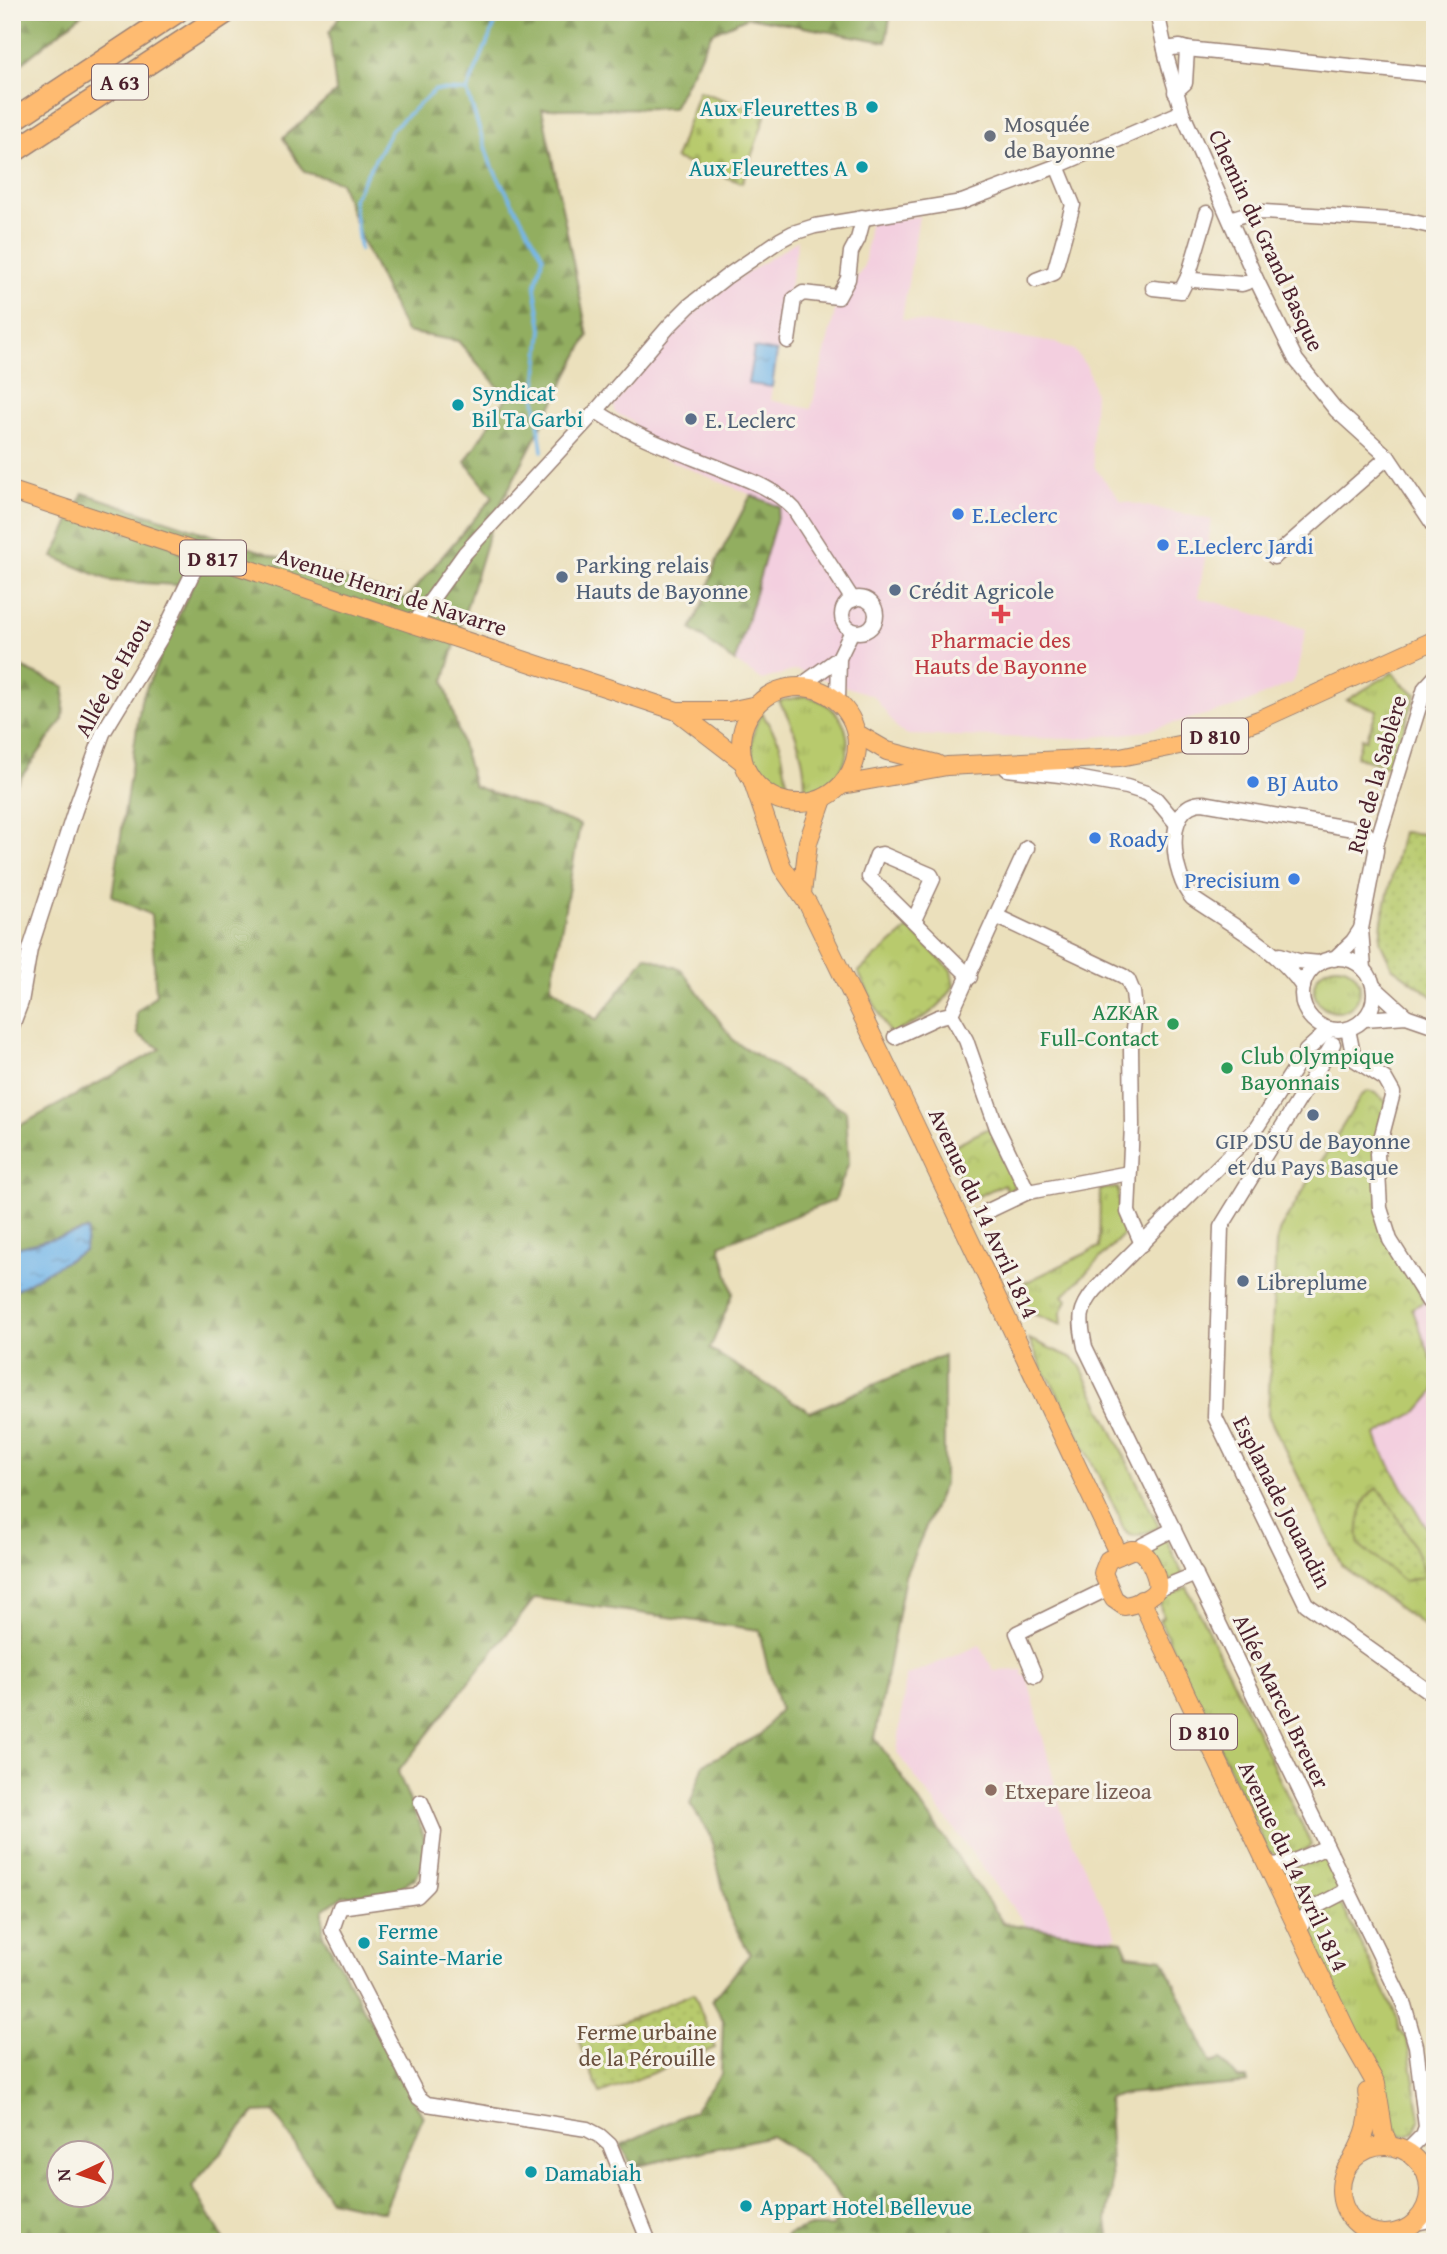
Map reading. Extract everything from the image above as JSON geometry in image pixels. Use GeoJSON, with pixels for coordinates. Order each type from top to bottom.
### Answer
{"type":"FeatureCollection","features":[{"type":"Feature","properties":{"kind":"highway","name":"A 63"},"geometry":{"type":"LineString","coordinates":[[12,121],[177,12]]}},
{"type":"Feature","properties":{"kind":"highway","name":"A 63"},"geometry":{"type":"LineString","coordinates":[[12,153],[227,12]]}},
{"type":"Feature","properties":{"kind":"main road","name":"Avenue Henri de Navarre"},"geometry":{"type":"LineString","coordinates":[[12,491],[677,710],[729,711],[757,705]]}},
{"type":"Feature","properties":{"kind":"main road","name":"D 810"},"geometry":{"type":"LineString","coordinates":[[842,785],[947,766],[1120,757],[1204,740],[1259,720],[1435,640]]}},
{"type":"Feature","properties":{"kind":"main road"},"geometry":{"type":"LineString","coordinates":[[799,687],[826,693],[838,701],[852,721],[857,752],[852,770],[842,785],[823,799],[795,804],[780,801],[765,793],[753,782],[743,761],[741,741],[746,722],[757,705],[779,691],[799,687]]}},
{"type":"Feature","properties":{"kind":"main road","name":"Avenue Henri de Navarre"},"geometry":{"type":"LineString","coordinates":[[677,710],[743,761]]}},
{"type":"Feature","properties":{"kind":"main road","name":"D 810"},"geometry":{"type":"LineString","coordinates":[[856,733],[893,753],[947,766]]}},
{"type":"Feature","properties":{"kind":"main road","name":"Avenue du 14 Avril 1814"},"geometry":{"type":"LineString","coordinates":[[753,782],[782,867],[802,894],[897,1085],[1119,1555]]}},
{"type":"Feature","properties":{"kind":"main road"},"geometry":{"type":"LineString","coordinates":[[802,894],[808,842],[823,799]]}},
{"type":"Feature","properties":{"kind":"main road"},"geometry":{"type":"LineString","coordinates":[[1131,1550],[1140,1550],[1146,1555],[1157,1580],[1157,1590],[1153,1595],[1124,1606],[1114,1599],[1103,1573],[1108,1560],[1131,1550]]}},
{"type":"Feature","properties":{"kind":"main road","name":"Avenue du 14 Avril 1814"},"geometry":{"type":"LineString","coordinates":[[1141,1600],[1266,1865],[1350,2038],[1376,2084],[1384,2134],[1389,2146]]}},
{"type":"Feature","properties":{"kind":"main road","name":"Avenue du 14 Avril 1814"},"geometry":{"type":"LineString","coordinates":[[1350,2038],[1370,2107],[1369,2125],[1352,2160]]}},
{"type":"Feature","properties":{"kind":"main road"},"geometry":{"type":"LineString","coordinates":[[1375,2146],[1389,2146],[1407,2151],[1424,2168],[1432,2188],[1428,2203],[1406,2232],[1372,2237],[1351,2219],[1341,2195],[1341,2182],[1352,2160],[1363,2151],[1375,2146]]}},
{"type":"Feature","properties":{"kind":"street","name":"Chemin du Grand Basque"},"geometry":{"type":"LineString","coordinates":[[1157,12],[1182,113],[1256,279],[1296,360],[1336,410],[1388,457],[1435,527]]}},
{"type":"Feature","properties":{"kind":"street"},"geometry":{"type":"LineString","coordinates":[[1165,49],[1180,47],[1187,50],[1435,75]]}},
{"type":"Feature","properties":{"kind":"street"},"geometry":{"type":"LineString","coordinates":[[1175,92],[1185,83],[1187,50]]}},
{"type":"Feature","properties":{"kind":"street"},"geometry":{"type":"LineString","coordinates":[[414,624],[465,553],[596,411],[670,325],[726,277],[793,233],[862,217],[962,202],[1182,113]]}},
{"type":"Feature","properties":{"kind":"street"},"geometry":{"type":"LineString","coordinates":[[1036,280],[1054,273],[1073,205],[1056,166]]}},
{"type":"Feature","properties":{"kind":"street"},"geometry":{"type":"LineString","coordinates":[[1230,219],[1264,212],[1408,221],[1435,227]]}},
{"type":"Feature","properties":{"kind":"street"},"geometry":{"type":"LineString","coordinates":[[1153,288],[1181,291],[1188,277],[1207,213]]}},
{"type":"Feature","properties":{"kind":"street"},"geometry":{"type":"LineString","coordinates":[[788,341],[794,299],[803,293],[838,297],[848,279],[851,252],[858,239],[862,217]]}},
{"type":"Feature","properties":{"kind":"street"},"geometry":{"type":"LineString","coordinates":[[1188,277],[1194,280],[1242,284],[1256,279]]}},
{"type":"Feature","properties":{"kind":"street"},"geometry":{"type":"LineString","coordinates":[[596,411],[622,429],[750,479],[782,497],[794,509],[853,600]]}},
{"type":"Feature","properties":{"kind":"street"},"geometry":{"type":"LineString","coordinates":[[1274,557],[1388,457]]}},
{"type":"Feature","properties":{"kind":"street","name":"Allée de Haou"},"geometry":{"type":"LineString","coordinates":[[12,1026],[21,1002],[30,949],[103,733],[163,634],[202,554]]}},
{"type":"Feature","properties":{"kind":"street"},"geometry":{"type":"LineString","coordinates":[[853,600],[867,600],[874,608],[876,617],[873,626],[865,631],[852,631],[845,623],[843,612],[853,600]]}},
{"type":"Feature","properties":{"kind":"street"},"geometry":{"type":"LineString","coordinates":[[838,701],[839,658],[852,631]]}},
{"type":"Feature","properties":{"kind":"street"},"geometry":{"type":"LineString","coordinates":[[799,687],[839,658]]}},
{"type":"Feature","properties":{"kind":"street","name":"Rue de la Sablère"},"geometry":{"type":"LineString","coordinates":[[1364,969],[1361,929],[1376,845],[1425,688],[1435,677]]}},
{"type":"Feature","properties":{"kind":"street"},"geometry":{"type":"LineString","coordinates":[[977,765],[1060,775],[1136,790],[1156,799],[1176,823]]}},
{"type":"Feature","properties":{"kind":"street"},"geometry":{"type":"LineString","coordinates":[[1376,845],[1366,833],[1359,830],[1203,803],[1195,803],[1184,809],[1176,823],[1179,875],[1184,890],[1275,954],[1292,970],[1303,987],[1304,1002],[1309,1014],[1332,1037],[1365,1019],[1406,1016]]}},
{"type":"Feature","properties":{"kind":"street"},"geometry":{"type":"LineString","coordinates":[[895,1037],[938,1017],[951,1014],[1027,848]]}},
{"type":"Feature","properties":{"kind":"street"},"geometry":{"type":"LineString","coordinates":[[914,920],[933,879],[931,875],[882,853],[877,855],[869,877],[970,977]]}},
{"type":"Feature","properties":{"kind":"street"},"geometry":{"type":"LineString","coordinates":[[996,916],[1123,976],[1133,992],[1135,1011],[1131,1048],[1132,1125],[1128,1212],[1142,1244]]}},
{"type":"Feature","properties":{"kind":"street"},"geometry":{"type":"LineString","coordinates":[[1303,987],[1312,970],[1353,941],[1361,929]]}},
{"type":"Feature","properties":{"kind":"street"},"geometry":{"type":"LineString","coordinates":[[1275,954],[1298,961],[1345,959],[1364,969],[1374,987],[1406,1016],[1435,1026]]}},
{"type":"Feature","properties":{"kind":"street"},"geometry":{"type":"LineString","coordinates":[[1365,1019],[1371,1009],[1374,987]]}},
{"type":"Feature","properties":{"kind":"street"},"geometry":{"type":"LineString","coordinates":[[951,1014],[966,1040],[997,1128],[1028,1192]]}},
{"type":"Feature","properties":{"kind":"street","name":"Allée Marcel Breuer"},"geometry":{"type":"LineString","coordinates":[[1309,1014],[1306,1051],[1260,1125],[1091,1294],[1083,1307],[1080,1321],[1085,1347],[1384,1963],[1413,2029],[1426,2127],[1423,2135],[1407,2151]]}},
{"type":"Feature","properties":{"kind":"street"},"geometry":{"type":"LineString","coordinates":[[1348,1029],[1354,1059],[1385,1079],[1393,1093],[1377,1154],[1380,1208],[1390,1240],[1429,1302]]}},
{"type":"Feature","properties":{"kind":"street","name":"Allée Marcel Breuer"},"geometry":{"type":"LineString","coordinates":[[1306,1051],[1332,1037]]}},
{"type":"Feature","properties":{"kind":"street","name":"Esplanade Jouandin"},"geometry":{"type":"LineString","coordinates":[[1332,1037],[1222,1227],[1215,1417],[1306,1604],[1435,1696]]}},
{"type":"Feature","properties":{"kind":"street"},"geometry":{"type":"LineString","coordinates":[[986,1212],[1028,1192],[1129,1173]]}},
{"type":"Feature","properties":{"kind":"street"},"geometry":{"type":"LineString","coordinates":[[1140,1550],[1143,1545],[1174,1529]]}},
{"type":"Feature","properties":{"kind":"street"},"geometry":{"type":"LineString","coordinates":[[1157,1590],[1196,1574]]}},
{"type":"Feature","properties":{"kind":"street"},"geometry":{"type":"LineString","coordinates":[[1035,1676],[1017,1633],[1109,1588]]}},
{"type":"Feature","properties":{"kind":"street"},"geometry":{"type":"LineString","coordinates":[[421,1802],[434,1832],[428,1885],[417,1896],[340,1907],[332,1930],[418,2097],[427,2104],[587,2129],[600,2136],[610,2145],[649,2242]]}},
{"type":"Feature","properties":{"kind":"street"},"geometry":{"type":"LineString","coordinates":[[1266,1865],[1286,1864],[1327,1847]]}},
{"type":"Feature","properties":{"kind":"street"},"geometry":{"type":"LineString","coordinates":[[1299,1931],[1313,1908],[1348,1890]]}},
{"type":"Feature","properties":{"kind":"street"},"geometry":{"type":"LineString","coordinates":[[1406,2232],[1435,2219]]}},
{"type":"Feature","properties":{"kind":"shaded area"},"geometry":{"type":"Polygon","coordinates":[[[919,216],[902,319],[1056,343],[1074,350],[1087,367],[1095,394],[1092,448],[1095,468],[1121,501],[1212,520],[1198,597],[1306,629],[1296,676],[1291,683],[1239,706],[1140,732],[1076,739],[909,735],[899,731],[874,696],[796,670],[762,680],[735,662],[780,507],[652,453],[632,421],[615,413],[614,405],[666,337],[730,284],[798,240],[770,400],[811,409],[836,307],[864,267],[870,222],[919,216]]]}},
{"type":"Feature","properties":{"kind":"shaded area"},"geometry":{"type":"Polygon","coordinates":[[[1435,1298],[1435,1369],[1412,1307],[1435,1298]]]}},
{"type":"Feature","properties":{"kind":"shaded area"},"geometry":{"type":"Polygon","coordinates":[[[1435,1391],[1435,1543],[1381,1449],[1376,1435],[1418,1411],[1435,1391]]]}},
{"type":"Feature","properties":{"kind":"shaded area","name":"Etxepare lizeoa"},"geometry":{"type":"Polygon","coordinates":[[[980,1645],[994,1671],[1022,1670],[1022,1675],[1027,1675],[1066,1828],[1117,1936],[1058,1968],[897,1753],[906,1676],[980,1645]]]}},
{"type":"Feature","properties":{"kind":"green space"},"geometry":{"type":"Polygon","coordinates":[[[12,12],[85,12],[12,71],[12,12]]]}},
{"type":"Feature","properties":{"kind":"green space"},"geometry":{"type":"Polygon","coordinates":[[[342,12],[891,12],[886,42],[748,17],[712,33],[673,108],[542,109],[588,336],[494,517],[444,681],[474,786],[580,825],[551,987],[597,1020],[646,956],[682,970],[734,1041],[846,1111],[849,1162],[835,1200],[720,1245],[733,1294],[710,1349],[810,1412],[944,1355],[944,1484],[905,1576],[875,1738],[1003,1923],[1122,1941],[1128,1955],[1163,1959],[1211,2063],[1221,2060],[1238,2079],[1247,2079],[1248,2083],[1124,2094],[1108,2099],[1112,2190],[1107,2221],[1110,2242],[789,2242],[786,2235],[807,2227],[832,2227],[847,2205],[803,2156],[771,2136],[633,2167],[621,2145],[693,2111],[721,2074],[723,2020],[712,2000],[750,1954],[730,1918],[710,1834],[690,1804],[704,1764],[760,1735],[780,1709],[759,1630],[535,1598],[398,1772],[424,1836],[426,1861],[415,1878],[396,1891],[343,1896],[323,1910],[323,1935],[423,2117],[384,2212],[330,2200],[274,2112],[254,2113],[192,2186],[226,2242],[12,2242],[12,1292],[85,1250],[86,1230],[12,1249],[12,1123],[21,1125],[161,1049],[138,1035],[136,1013],[156,995],[151,915],[112,896],[141,700],[192,586],[111,581],[53,557],[83,493],[406,599],[493,497],[465,462],[507,397],[458,341],[406,332],[361,238],[340,182],[304,172],[283,138],[336,92],[329,32],[342,12]]]}},
{"type":"Feature","properties":{"kind":"green space"},"geometry":{"type":"Polygon","coordinates":[[[699,91],[766,114],[742,183],[675,159],[699,91]]]}},
{"type":"Feature","properties":{"kind":"green space"},"geometry":{"type":"Polygon","coordinates":[[[751,495],[780,507],[735,662],[691,629],[704,601],[717,560],[751,495]]]}},
{"type":"Feature","properties":{"kind":"green space"},"geometry":{"type":"Polygon","coordinates":[[[12,663],[65,687],[63,719],[12,790],[12,663]]]}},
{"type":"Feature","properties":{"kind":"green space"},"geometry":{"type":"Polygon","coordinates":[[[1393,672],[1400,682],[1416,694],[1390,767],[1356,757],[1362,738],[1366,740],[1377,710],[1347,700],[1393,672]]]}},
{"type":"Feature","properties":{"kind":"green space"},"geometry":{"type":"Polygon","coordinates":[[[805,696],[824,703],[837,714],[845,728],[848,744],[845,760],[837,774],[824,786],[805,793],[799,745],[779,701],[805,696]]]}},
{"type":"Feature","properties":{"kind":"green space"},"geometry":{"type":"Polygon","coordinates":[[[762,713],[780,743],[789,792],[766,780],[754,760],[753,737],[762,713]]]}},
{"type":"Feature","properties":{"kind":"green space"},"geometry":{"type":"Polygon","coordinates":[[[1402,832],[1435,835],[1435,998],[1392,967],[1380,941],[1382,920],[1402,832]]]}},
{"type":"Feature","properties":{"kind":"green space"},"geometry":{"type":"Polygon","coordinates":[[[909,928],[951,970],[954,985],[935,1009],[890,1035],[858,972],[909,928]]]}},
{"type":"Feature","properties":{"kind":"green space"},"geometry":{"type":"Polygon","coordinates":[[[1337,966],[1353,973],[1360,989],[1353,1005],[1337,1012],[1321,1005],[1314,989],[1321,973],[1337,966]]]}},
{"type":"Feature","properties":{"kind":"green space"},"geometry":{"type":"Polygon","coordinates":[[[1368,1091],[1388,1103],[1378,1208],[1424,1302],[1412,1308],[1435,1369],[1435,1391],[1418,1411],[1376,1435],[1381,1449],[1435,1543],[1435,1634],[1342,1566],[1268,1415],[1276,1243],[1280,1229],[1361,1096],[1368,1091]]]}},
{"type":"Feature","properties":{"kind":"green space"},"geometry":{"type":"Polygon","coordinates":[[[989,1128],[1014,1180],[1013,1189],[1008,1193],[1004,1184],[970,1200],[946,1149],[989,1128]]]}},
{"type":"Feature","properties":{"kind":"green space"},"geometry":{"type":"Polygon","coordinates":[[[1118,1188],[1119,1217],[1126,1232],[1063,1296],[1067,1300],[1061,1313],[1062,1325],[1028,1312],[1010,1290],[1099,1247],[1100,1189],[1118,1188]]]}},
{"type":"Feature","properties":{"kind":"green space"},"geometry":{"type":"Polygon","coordinates":[[[1029,1339],[1075,1359],[1081,1367],[1159,1527],[1134,1536],[1125,1531],[1029,1339]]]}},
{"type":"Feature","properties":{"kind":"green space"},"geometry":{"type":"Polygon","coordinates":[[[1376,1489],[1383,1493],[1408,1535],[1419,1559],[1422,1578],[1404,1581],[1359,1545],[1360,1514],[1366,1499],[1376,1489]]]}},
{"type":"Feature","properties":{"kind":"green space"},"geometry":{"type":"Polygon","coordinates":[[[1166,1539],[1183,1575],[1166,1583],[1149,1547],[1166,1539]]]}},
{"type":"Feature","properties":{"kind":"green space"},"geometry":{"type":"Polygon","coordinates":[[[1187,1587],[1311,1845],[1290,1857],[1281,1858],[1269,1853],[1159,1619],[1163,1617],[1160,1605],[1163,1598],[1187,1587]]]}},
{"type":"Feature","properties":{"kind":"green space"},"geometry":{"type":"Polygon","coordinates":[[[1323,1855],[1340,1888],[1300,1916],[1279,1871],[1323,1855]]]}},
{"type":"Feature","properties":{"kind":"green space"},"geometry":{"type":"Polygon","coordinates":[[[1338,1904],[1343,1907],[1398,2019],[1399,2031],[1407,2038],[1420,2118],[1413,2133],[1402,2136],[1395,2130],[1391,2113],[1387,2113],[1306,1930],[1316,1914],[1338,1904]]]}},
{"type":"Feature","properties":{"kind":"green space","name":"Ferme urbaine de la Pérouille"},"geometry":{"type":"Polygon","coordinates":[[[694,1993],[715,2048],[600,2094],[578,2040],[694,1993]]]}},
{"type":"Feature","properties":{"kind":"water"},"geometry":{"type":"Polygon","coordinates":[[[754,348],[777,352],[772,387],[748,384],[754,348]]]}},
{"type":"Feature","properties":{"kind":"water"},"geometry":{"type":"Polygon","coordinates":[[[87,1230],[85,1250],[12,1292],[12,1249],[87,1230]]]}},
{"type":"Feature","properties":{"kind":"waterway"},"geometry":{"type":"LineString","coordinates":[[500,12],[467,91],[491,165],[543,256],[535,288],[542,329],[535,397],[542,451]]}},
{"type":"Feature","properties":{"kind":"waterway"},"geometry":{"type":"LineString","coordinates":[[360,250],[353,199],[392,129],[435,90],[467,91]]}},
{"type":"Feature","properties":{"kind":"place","name":"Aux Fleurettes B"},"geometry":{"type":"Point","coordinates":[872,107]}},
{"type":"Feature","properties":{"kind":"place","name":"Mosquée de Bayonne"},"geometry":{"type":"Point","coordinates":[990,136]}},
{"type":"Feature","properties":{"kind":"place","name":"Aux Fleurettes A"},"geometry":{"type":"Point","coordinates":[862,167]}},
{"type":"Feature","properties":{"kind":"place","name":"Syndicat Bil Ta Garbi"},"geometry":{"type":"Point","coordinates":[458,405]}},
{"type":"Feature","properties":{"kind":"place","name":"E. Leclerc"},"geometry":{"type":"Point","coordinates":[691,419]}},
{"type":"Feature","properties":{"kind":"place","name":"E.Leclerc"},"geometry":{"type":"Point","coordinates":[958,514]}},
{"type":"Feature","properties":{"kind":"place","name":"E.Leclerc Jardi"},"geometry":{"type":"Point","coordinates":[1163,545]}},
{"type":"Feature","properties":{"kind":"place","name":"Parking relais Hauts de Bayonne"},"geometry":{"type":"Point","coordinates":[562,577]}},
{"type":"Feature","properties":{"kind":"place","name":"Crédit Agricole"},"geometry":{"type":"Point","coordinates":[895,590]}},
{"type":"Feature","properties":{"kind":"place","name":"Pharmacie des Hauts de Bayonne"},"geometry":{"type":"Point","coordinates":[1001,614]}},
{"type":"Feature","properties":{"kind":"place","name":"BJ Auto"},"geometry":{"type":"Point","coordinates":[1253,782]}},
{"type":"Feature","properties":{"kind":"place","name":"Roady"},"geometry":{"type":"Point","coordinates":[1095,838]}},
{"type":"Feature","properties":{"kind":"place","name":"Precisium"},"geometry":{"type":"Point","coordinates":[1294,879]}},
{"type":"Feature","properties":{"kind":"place","name":"AZKAR Full-Contact"},"geometry":{"type":"Point","coordinates":[1173,1024]}},
{"type":"Feature","properties":{"kind":"place","name":"Club Olympique Bayonnais"},"geometry":{"type":"Point","coordinates":[1227,1068]}},
{"type":"Feature","properties":{"kind":"place","name":"GIP DSU de Bayonne et du Pays Basque"},"geometry":{"type":"Point","coordinates":[1313,1115]}},
{"type":"Feature","properties":{"kind":"place","name":"Libreplume"},"geometry":{"type":"Point","coordinates":[1243,1281]}},
{"type":"Feature","properties":{"kind":"place","name":"Etxepare lizeoa"},"geometry":{"type":"Point","coordinates":[991,1790]}},
{"type":"Feature","properties":{"kind":"place","name":"Ferme Sainte-Marie"},"geometry":{"type":"Point","coordinates":[364,1943]}},
{"type":"Feature","properties":{"kind":"place","name":"Damabiah"},"geometry":{"type":"Point","coordinates":[531,2172]}},
{"type":"Feature","properties":{"kind":"place","name":"Appart Hotel Bellevue"},"geometry":{"type":"Point","coordinates":[746,2206]}}]}
